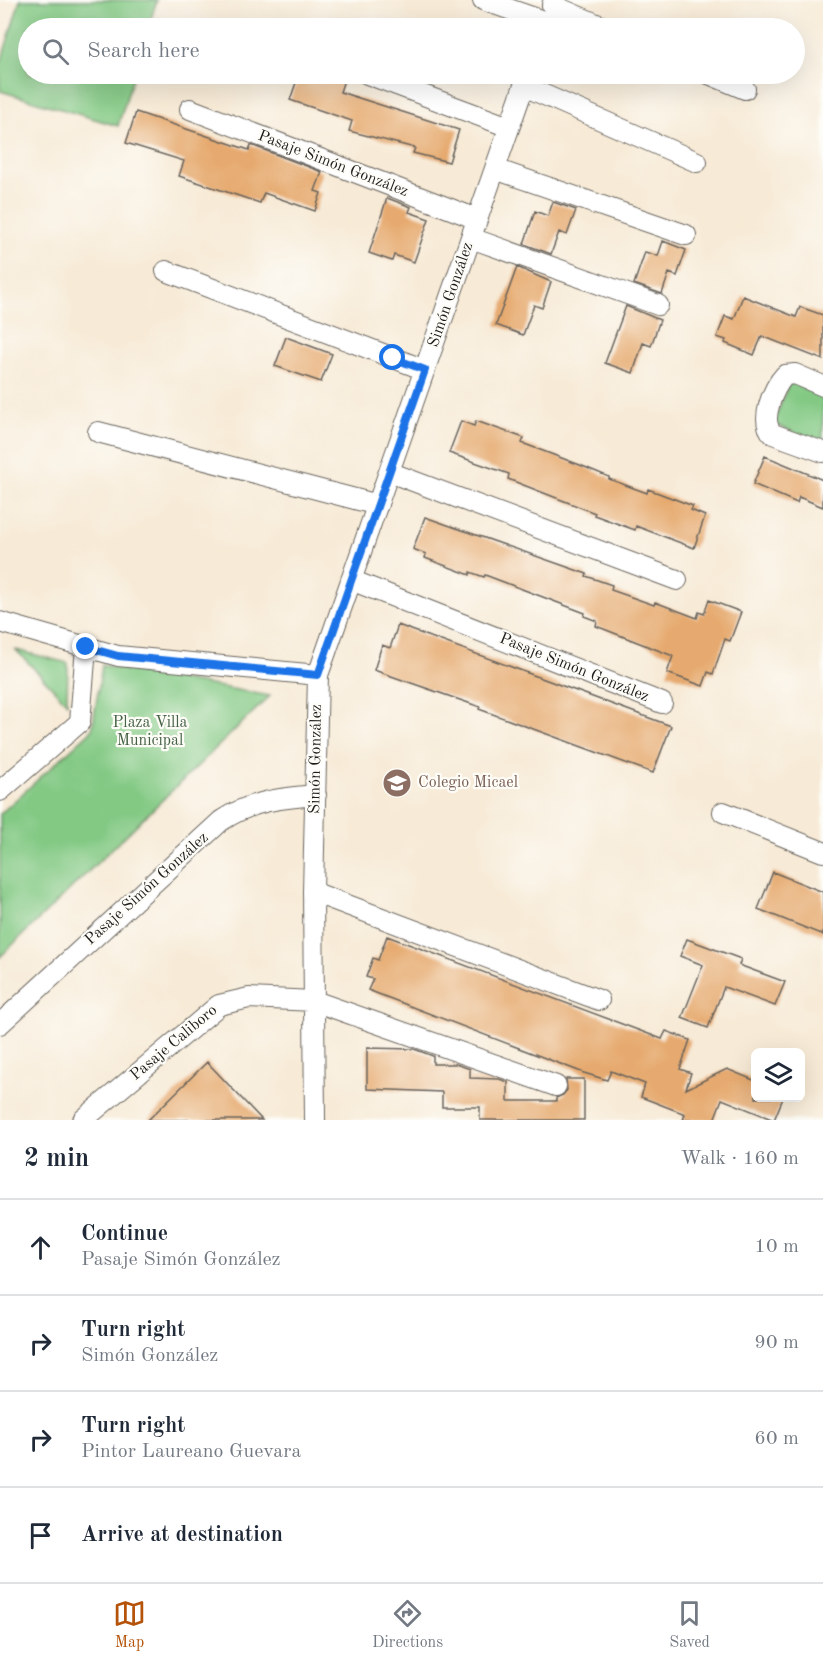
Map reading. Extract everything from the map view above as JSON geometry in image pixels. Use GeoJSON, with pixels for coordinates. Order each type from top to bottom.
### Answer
{"type":"FeatureCollection","features":[{"type":"Feature","properties":{"kind":"street"},"geometry":{"type":"LineString","coordinates":[[483,0],[565,18]]}},
{"type":"Feature","properties":{"kind":"street"},"geometry":{"type":"LineString","coordinates":[[394,84],[509,127]]}},
{"type":"Feature","properties":{"kind":"street","name":"Simón González"},"geometry":{"type":"LineString","coordinates":[[315,1120],[313,892],[318,675],[525,84]]}},
{"type":"Feature","properties":{"kind":"street"},"geometry":{"type":"LineString","coordinates":[[534,84],[697,162]]}},
{"type":"Feature","properties":{"kind":"street"},"geometry":{"type":"LineString","coordinates":[[733,84],[745,89]]}},
{"type":"Feature","properties":{"kind":"street","name":"Pasaje Simón González"},"geometry":{"type":"LineString","coordinates":[[190,109],[477,219]]}},
{"type":"Feature","properties":{"kind":"street"},"geometry":{"type":"LineString","coordinates":[[495,169],[686,235]]}},
{"type":"Feature","properties":{"kind":"street"},"geometry":{"type":"LineString","coordinates":[[471,238],[658,305]]}},
{"type":"Feature","properties":{"kind":"street"},"geometry":{"type":"LineString","coordinates":[[166,271],[425,370]]}},
{"type":"Feature","properties":{"kind":"street"},"geometry":{"type":"LineString","coordinates":[[823,386],[795,374],[785,375],[779,382],[765,420],[767,429],[773,434],[823,452]]}},
{"type":"Feature","properties":{"kind":"street"},"geometry":{"type":"LineString","coordinates":[[98,432],[378,505]]}},
{"type":"Feature","properties":{"kind":"street"},"geometry":{"type":"LineString","coordinates":[[389,472],[677,580]]}},
{"type":"Feature","properties":{"kind":"street","name":"Pasaje Simón González"},"geometry":{"type":"LineString","coordinates":[[351,580],[662,703]]}},
{"type":"Feature","properties":{"kind":"street"},"geometry":{"type":"LineString","coordinates":[[0,622],[118,656],[318,675]]}},
{"type":"Feature","properties":{"kind":"street"},"geometry":{"type":"LineString","coordinates":[[0,791],[80,722],[86,647]]}},
{"type":"Feature","properties":{"kind":"street","name":"Pasaje Simón González"},"geometry":{"type":"LineString","coordinates":[[0,1023],[221,821],[248,806],[267,800],[316,795]]}},
{"type":"Feature","properties":{"kind":"street"},"geometry":{"type":"LineString","coordinates":[[723,812],[823,852]]}},
{"type":"Feature","properties":{"kind":"street"},"geometry":{"type":"LineString","coordinates":[[313,892],[599,1000]]}},
{"type":"Feature","properties":{"kind":"street","name":"Pasaje Caliboro"},"geometry":{"type":"LineString","coordinates":[[83,1120],[219,1005],[249,998],[314,1001]]}},
{"type":"Feature","properties":{"kind":"street"},"geometry":{"type":"LineString","coordinates":[[314,1001],[556,1086]]}},
{"type":"Feature","properties":{"kind":"green space"},"geometry":{"type":"Polygon","coordinates":[[[20,0],[157,0],[151,18],[18,18],[18,84],[131,84],[118,126],[0,91],[0,65],[20,0]]]}},
{"type":"Feature","properties":{"kind":"green space"},"geometry":{"type":"Polygon","coordinates":[[[789,382],[823,395],[823,444],[773,424],[789,382]]]}},
{"type":"Feature","properties":{"kind":"green space"},"geometry":{"type":"Polygon","coordinates":[[[16,650],[68,663],[67,703],[16,650]]]}},
{"type":"Feature","properties":{"kind":"green space","name":"Plaza Villa Municipal"},"geometry":{"type":"Polygon","coordinates":[[[102,665],[270,696],[0,957],[0,814],[92,730],[102,665]]]}},
{"type":"Feature","properties":{"kind":"building"},"geometry":{"type":"Polygon","coordinates":[[[296,84],[343,84],[340,92],[459,130],[449,162],[413,153],[415,148],[349,131],[352,121],[290,100],[296,84]]]}},
{"type":"Feature","properties":{"kind":"building"},"geometry":{"type":"Polygon","coordinates":[[[136,112],[249,150],[251,145],[322,172],[315,191],[321,193],[315,211],[264,193],[260,203],[179,176],[184,161],[126,143],[136,112]]]}},
{"type":"Feature","properties":{"kind":"building"},"geometry":{"type":"Polygon","coordinates":[[[387,198],[411,207],[409,212],[429,219],[414,262],[394,255],[392,261],[369,253],[387,198]]]}},
{"type":"Feature","properties":{"kind":"building"},"geometry":{"type":"Polygon","coordinates":[[[553,202],[576,210],[567,235],[559,232],[551,254],[524,244],[535,211],[548,216],[553,202]]]}},
{"type":"Feature","properties":{"kind":"building"},"geometry":{"type":"Polygon","coordinates":[[[663,241],[686,250],[677,276],[669,273],[662,294],[634,284],[645,252],[658,256],[663,241]]]}},
{"type":"Feature","properties":{"kind":"building"},"geometry":{"type":"Polygon","coordinates":[[[517,267],[551,282],[542,308],[534,305],[523,335],[496,325],[517,267]]]}},
{"type":"Feature","properties":{"kind":"building"},"geometry":{"type":"Polygon","coordinates":[[[743,296],[796,317],[800,307],[823,315],[823,360],[762,336],[754,355],[725,343],[726,340],[717,337],[725,316],[734,319],[743,296]]]}},
{"type":"Feature","properties":{"kind":"building"},"geometry":{"type":"Polygon","coordinates":[[[626,306],[660,320],[651,346],[643,343],[633,373],[605,363],[626,306]]]}},
{"type":"Feature","properties":{"kind":"building"},"geometry":{"type":"Polygon","coordinates":[[[286,337],[332,354],[321,382],[275,366],[286,337]]]}},
{"type":"Feature","properties":{"kind":"building"},"geometry":{"type":"Polygon","coordinates":[[[461,421],[474,426],[476,421],[524,438],[522,443],[609,477],[609,479],[647,493],[648,489],[693,506],[691,510],[705,516],[694,548],[636,526],[635,530],[594,515],[595,513],[508,479],[509,474],[449,453],[461,421]]]}},
{"type":"Feature","properties":{"kind":"building"},"geometry":{"type":"Polygon","coordinates":[[[765,456],[823,480],[823,507],[799,497],[797,503],[753,484],[765,456]]]}},
{"type":"Feature","properties":{"kind":"building"},"geometry":{"type":"Polygon","coordinates":[[[425,517],[587,574],[586,576],[612,585],[611,590],[654,605],[655,602],[697,618],[699,612],[704,614],[709,600],[741,612],[730,641],[725,639],[713,674],[708,672],[703,686],[667,673],[673,656],[596,626],[597,621],[584,616],[585,613],[485,575],[484,577],[470,572],[470,575],[425,558],[426,554],[413,549],[425,517]]]}},
{"type":"Feature","properties":{"kind":"building"},"geometry":{"type":"Polygon","coordinates":[[[398,625],[671,726],[653,773],[479,709],[480,707],[374,670],[382,645],[390,648],[398,625]]]}},
{"type":"Feature","properties":{"kind":"building"},"geometry":{"type":"Polygon","coordinates":[[[773,872],[823,892],[823,935],[758,909],[773,872]]]}},
{"type":"Feature","properties":{"kind":"building"},"geometry":{"type":"Polygon","coordinates":[[[387,936],[662,1039],[666,1031],[690,1040],[680,1069],[691,1073],[686,1089],[727,1069],[751,1079],[751,1102],[781,1102],[774,1120],[722,1099],[714,1120],[683,1120],[685,1114],[641,1097],[645,1084],[611,1071],[607,1080],[584,1073],[368,990],[373,979],[366,977],[373,958],[378,960],[387,936]]]}},
{"type":"Feature","properties":{"kind":"building"},"geometry":{"type":"Polygon","coordinates":[[[687,939],[741,959],[739,965],[785,982],[775,1006],[724,987],[708,1028],[682,1018],[703,965],[680,956],[687,939]]]}},
{"type":"Feature","properties":{"kind":"building"},"geometry":{"type":"Polygon","coordinates":[[[367,1048],[414,1049],[433,1056],[433,1064],[456,1064],[470,1069],[470,1078],[499,1079],[508,1082],[508,1101],[556,1101],[556,1098],[567,1090],[566,1079],[584,1079],[584,1120],[480,1120],[480,1107],[442,1107],[442,1092],[367,1089],[367,1048]]]}},
{"type":"Feature","properties":{"kind":"building"},"geometry":{"type":"Polygon","coordinates":[[[207,1062],[262,1120],[148,1120],[207,1062]]]}},
{"type":"Feature","properties":{"kind":"place","name":"Colegio Micael"},"geometry":{"type":"Point","coordinates":[397,783]}},
{"type":"Feature","properties":{"kind":"route"},"geometry":{"type":"LineString","coordinates":[[86,647],[118,656],[318,675],[425,370],[393,358]]}}]}
